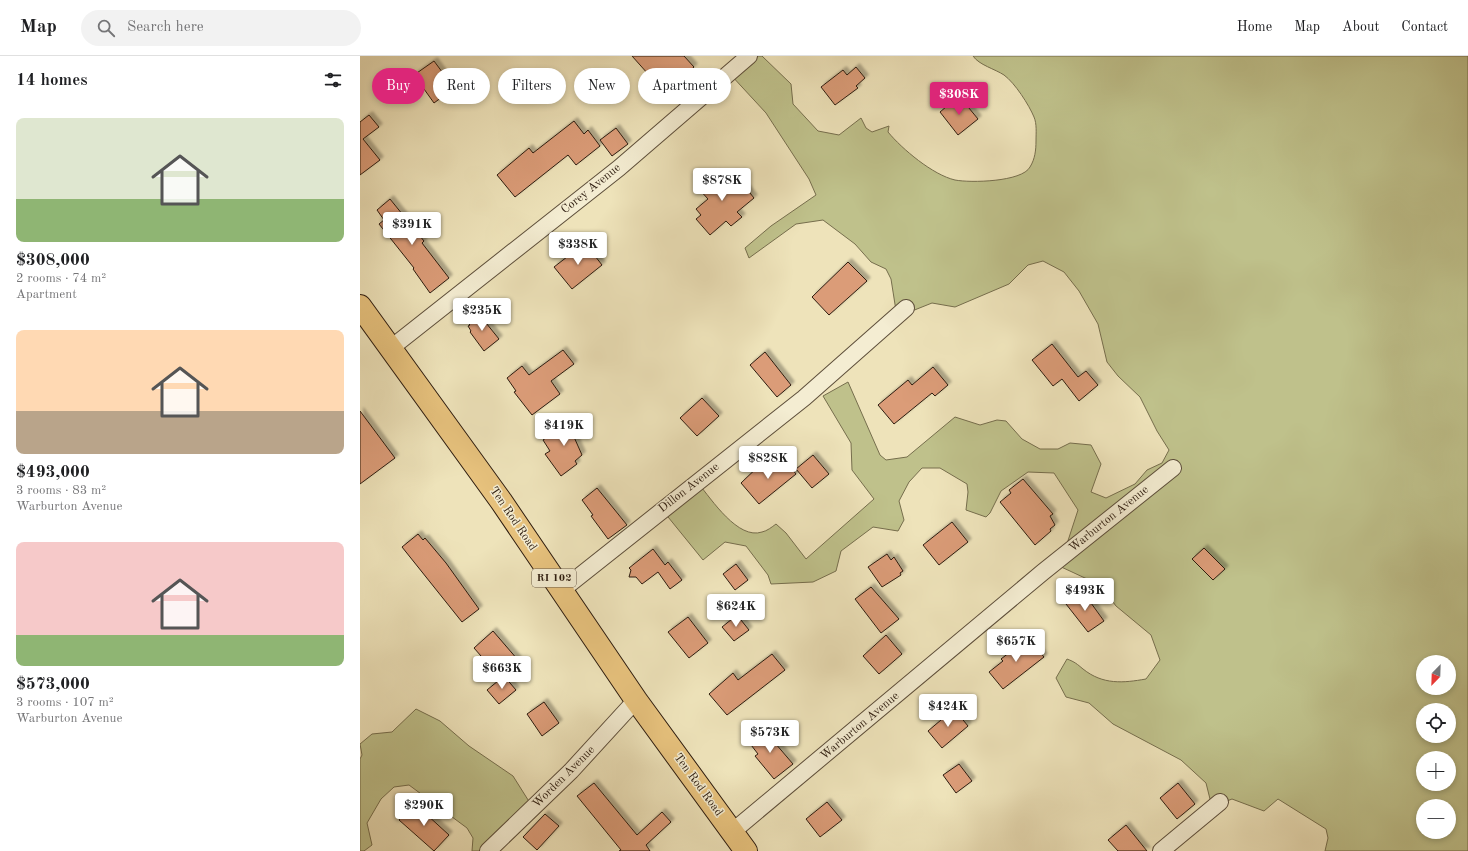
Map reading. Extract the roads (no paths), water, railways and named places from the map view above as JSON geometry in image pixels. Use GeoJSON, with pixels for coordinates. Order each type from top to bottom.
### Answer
{"type":"FeatureCollection","features":[{"type":"Feature","properties":{"kind":"main road","name":"Ten Rod Road"},"geometry":{"type":"LineString","coordinates":[[360,306],[501,501],[636,700],[746,851]]}},
{"type":"Feature","properties":{"kind":"street","name":"Corey Avenue"},"geometry":{"type":"LineString","coordinates":[[391,348],[619,168],[742,58]]}},
{"type":"Feature","properties":{"kind":"street","name":"Dillon Avenue"},"geometry":{"type":"LineString","coordinates":[[562,590],[804,398],[906,308]]}},
{"type":"Feature","properties":{"kind":"street","name":"Warburton Avenue"},"geometry":{"type":"LineString","coordinates":[[732,832],[1043,572],[1173,468]]}},
{"type":"Feature","properties":{"kind":"street","name":"Worden Avenue"},"geometry":{"type":"LineString","coordinates":[[488,851],[572,771],[636,700]]}},
{"type":"Feature","properties":{"kind":"street"},"geometry":{"type":"LineString","coordinates":[[1161,851],[1220,802]]}}]}
